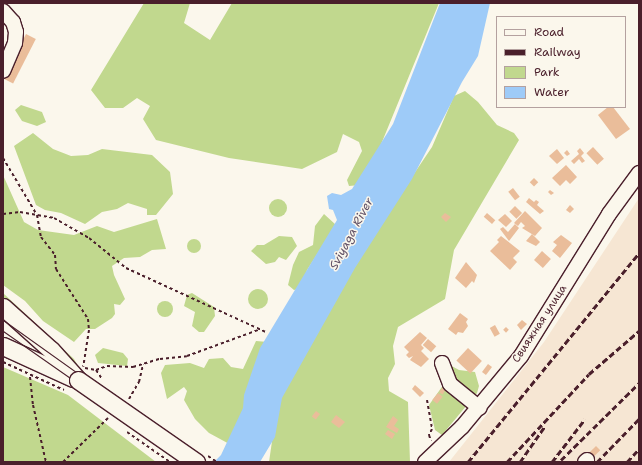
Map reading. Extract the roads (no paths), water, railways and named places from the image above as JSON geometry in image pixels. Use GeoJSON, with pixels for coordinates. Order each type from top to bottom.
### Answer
{"type":"FeatureCollection","features":[{"type":"Feature","properties":{"kind":"main road"},"geometry":{"type":"LineString","coordinates":[[3,307],[51,350],[74,386]]}},
{"type":"Feature","properties":{"kind":"main road"},"geometry":{"type":"LineString","coordinates":[[3,346],[74,386],[196,462]]}},
{"type":"Feature","properties":{"kind":"street"},"geometry":{"type":"LineString","coordinates":[[3,11],[14,22],[16,32],[15,42],[3,71]]}},
{"type":"Feature","properties":{"kind":"street","name":"Свияжная улица"},"geometry":{"type":"LineString","coordinates":[[428,459],[480,408],[521,356],[609,214],[639,173]]}},
{"type":"Feature","properties":{"kind":"street"},"geometry":{"type":"LineString","coordinates":[[442,363],[450,384],[480,408]]}},
{"type":"Feature","properties":{"kind":"water","name":"Sviyaga River"},"geometry":{"type":"Polygon","coordinates":[[[440,3],[490,3],[478,56],[462,82],[412,179],[355,268],[282,398],[275,437],[260,462],[214,462],[221,455],[243,408],[244,395],[260,348],[337,220],[333,210],[329,209],[327,196],[332,193],[341,195],[352,189],[393,124],[440,3]]]}},
{"type":"Feature","properties":{"kind":"tram line"},"geometry":{"type":"LineString","coordinates":[[3,320],[202,462]]}},
{"type":"Feature","properties":{"kind":"tram line"},"geometry":{"type":"LineString","coordinates":[[3,331],[190,462]]}},
{"type":"Feature","properties":{"kind":"railway"},"geometry":{"type":"LineString","coordinates":[[468,462],[639,253]]}},
{"type":"Feature","properties":{"kind":"railway"},"geometry":{"type":"LineString","coordinates":[[507,462],[589,374],[639,331]]}},
{"type":"Feature","properties":{"kind":"railway"},"geometry":{"type":"LineString","coordinates":[[561,460],[639,383]]}},
{"type":"Feature","properties":{"kind":"railway"},"geometry":{"type":"LineString","coordinates":[[552,462],[585,419]]}},
{"type":"Feature","properties":{"kind":"railway"},"geometry":{"type":"LineString","coordinates":[[597,462],[639,419]]}},
{"type":"Feature","properties":{"kind":"railway"},"geometry":{"type":"LineString","coordinates":[[520,462],[545,426]]}},
{"type":"Feature","properties":{"kind":"railway"},"geometry":{"type":"LineString","coordinates":[[627,462],[639,449]]}}]}
